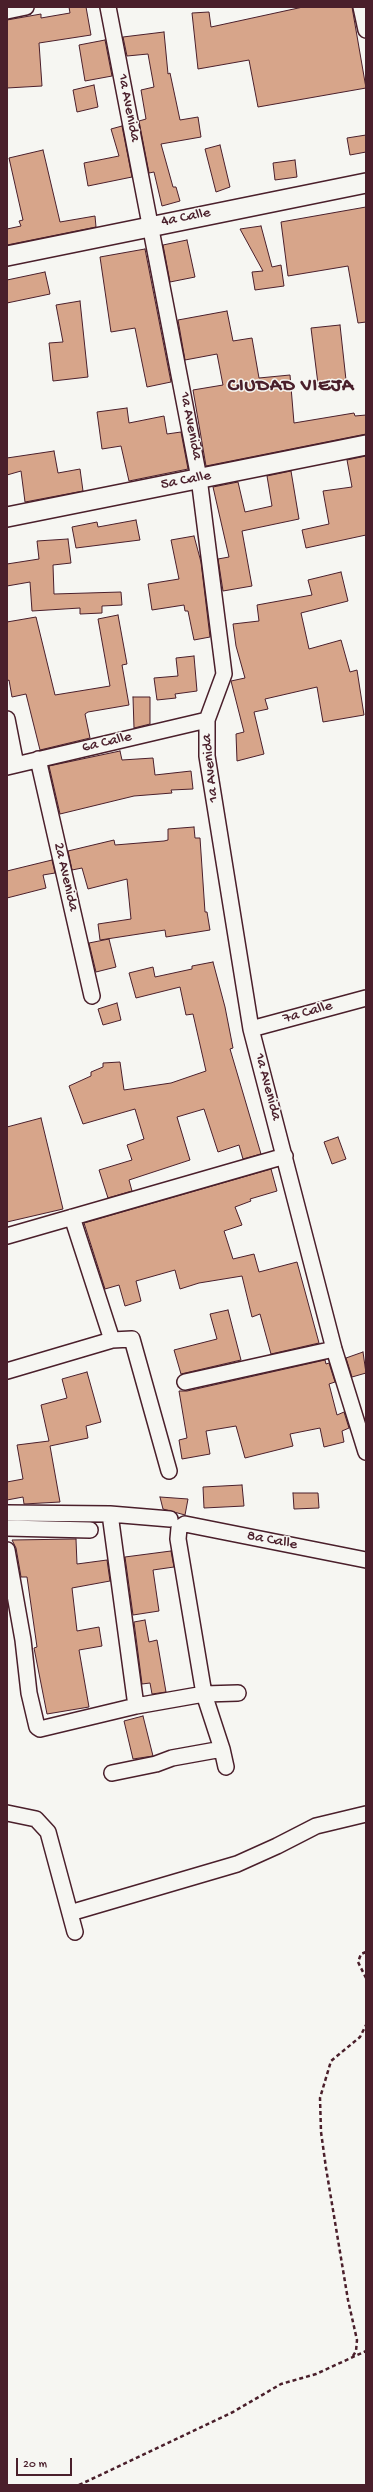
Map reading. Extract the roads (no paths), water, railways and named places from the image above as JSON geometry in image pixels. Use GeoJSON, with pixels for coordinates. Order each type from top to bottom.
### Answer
{"type":"FeatureCollection","features":[{"type":"Feature","properties":{"kind":"street"},"geometry":{"type":"LineString","coordinates":[[7,11],[26,7]]}},
{"type":"Feature","properties":{"kind":"street","name":"1a Avenida"},"geometry":{"type":"LineString","coordinates":[[108,7],[152,225],[199,478],[224,674],[207,720],[208,756],[251,1029],[334,1349],[366,1452]]}},
{"type":"Feature","properties":{"kind":"street"},"geometry":{"type":"LineString","coordinates":[[361,7],[366,30]]}},
{"type":"Feature","properties":{"kind":"street","name":"4a Calle"},"geometry":{"type":"LineString","coordinates":[[7,256],[152,225],[366,183]]}},
{"type":"Feature","properties":{"kind":"street","name":"5a Calle"},"geometry":{"type":"LineString","coordinates":[[7,516],[366,445]]}},
{"type":"Feature","properties":{"kind":"street"},"geometry":{"type":"LineString","coordinates":[[7,719],[11,766]]}},
{"type":"Feature","properties":{"kind":"street","name":"6a Calle"},"geometry":{"type":"LineString","coordinates":[[11,766],[207,720]]}},
{"type":"Feature","properties":{"kind":"street","name":"2a Avenida"},"geometry":{"type":"LineString","coordinates":[[38,759],[92,996]]}},
{"type":"Feature","properties":{"kind":"street","name":"7a Calle"},"geometry":{"type":"LineString","coordinates":[[251,1029],[366,998]]}},
{"type":"Feature","properties":{"kind":"street"},"geometry":{"type":"LineString","coordinates":[[7,1236],[285,1156]]}},
{"type":"Feature","properties":{"kind":"street"},"geometry":{"type":"LineString","coordinates":[[72,1217],[112,1340]]}},
{"type":"Feature","properties":{"kind":"street"},"geometry":{"type":"LineString","coordinates":[[7,1371],[112,1340],[132,1339],[169,1471]]}},
{"type":"Feature","properties":{"kind":"street"},"geometry":{"type":"LineString","coordinates":[[185,1382],[334,1349]]}},
{"type":"Feature","properties":{"kind":"street","name":"8a Calle"},"geometry":{"type":"LineString","coordinates":[[7,1513],[110,1514],[175,1524],[185,1524],[366,1560]]}},
{"type":"Feature","properties":{"kind":"street"},"geometry":{"type":"LineString","coordinates":[[110,1514],[136,1706]]}},
{"type":"Feature","properties":{"kind":"street"},"geometry":{"type":"LineString","coordinates":[[175,1524],[204,1694],[222,1749],[226,1768]]}},
{"type":"Feature","properties":{"kind":"street"},"geometry":{"type":"LineString","coordinates":[[7,1528],[90,1530]]}},
{"type":"Feature","properties":{"kind":"street"},"geometry":{"type":"LineString","coordinates":[[7,1550],[23,1640],[29,1694],[37,1727],[44,1728],[136,1706],[204,1694],[238,1693]]}},
{"type":"Feature","properties":{"kind":"street"},"geometry":{"type":"LineString","coordinates":[[112,1773],[156,1764],[172,1758],[222,1749]]}},
{"type":"Feature","properties":{"kind":"street"},"geometry":{"type":"LineString","coordinates":[[7,1813],[36,1819],[48,1832],[74,1932]]}},
{"type":"Feature","properties":{"kind":"street"},"geometry":{"type":"LineString","coordinates":[[70,1913],[238,1864],[316,1826],[366,1814]]}},
{"type":"Feature","properties":{"kind":"district","name":"CIUDAD VIEJA"},"geometry":{"type":"Point","coordinates":[291,387]}}]}
